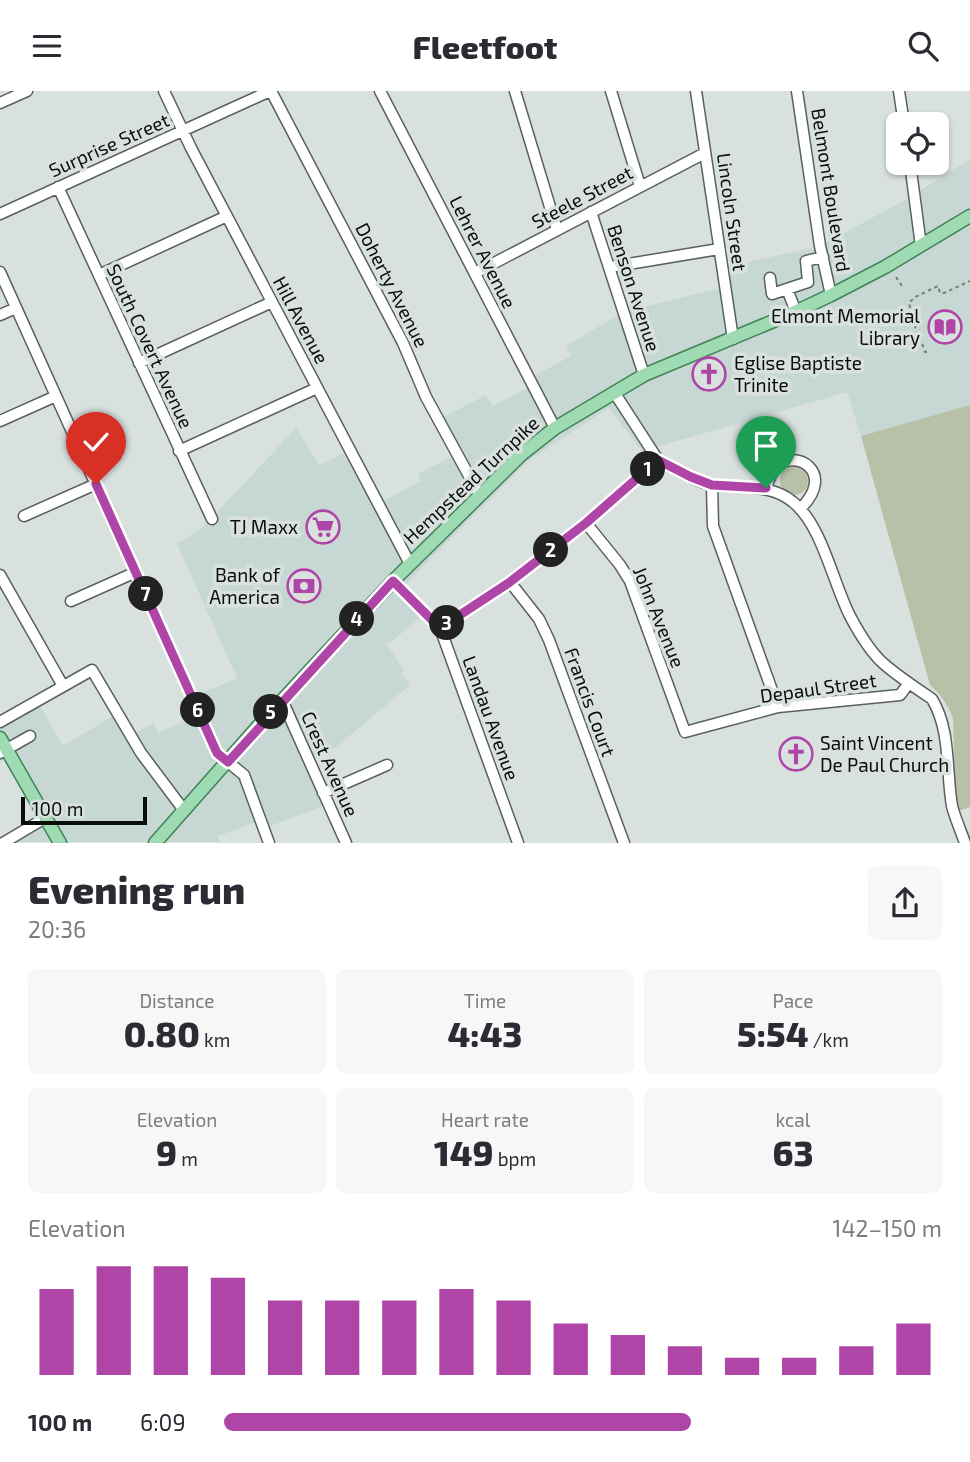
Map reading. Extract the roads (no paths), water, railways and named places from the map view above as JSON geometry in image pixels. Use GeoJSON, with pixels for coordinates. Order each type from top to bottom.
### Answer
{"type":"FeatureCollection","features":[{"type":"Feature","properties":{"kind":"main road","name":"Hempstead Turnpike"},"geometry":{"type":"LineString","coordinates":[[155,842],[393,581],[522,454],[555,428],[644,375],[831,295],[970,216]]}},
{"type":"Feature","properties":{"kind":"main road"},"geometry":{"type":"LineString","coordinates":[[2,747],[60,842]]}},
{"type":"Feature","properties":{"kind":"street"},"geometry":{"type":"LineString","coordinates":[[0,103],[27,91]]}},
{"type":"Feature","properties":{"kind":"street","name":"Hill Avenue"},"geometry":{"type":"LineString","coordinates":[[164,91],[410,564]]}},
{"type":"Feature","properties":{"kind":"street","name":"Surprise Street"},"geometry":{"type":"LineString","coordinates":[[0,214],[271,91]]}},
{"type":"Feature","properties":{"kind":"street","name":"Doherty Avenue"},"geometry":{"type":"LineString","coordinates":[[271,91],[480,496]]}},
{"type":"Feature","properties":{"kind":"street","name":"Lehrer Avenue"},"geometry":{"type":"LineString","coordinates":[[380,91],[555,428]]}},
{"type":"Feature","properties":{"kind":"street"},"geometry":{"type":"LineString","coordinates":[[515,91],[557,230]]}},
{"type":"Feature","properties":{"kind":"street"},"geometry":{"type":"LineString","coordinates":[[611,91],[640,186]]}},
{"type":"Feature","properties":{"kind":"street","name":"Lincoln Street"},"geometry":{"type":"LineString","coordinates":[[696,91],[733,339]]}},
{"type":"Feature","properties":{"kind":"street","name":"Belmont Boulevard"},"geometry":{"type":"LineString","coordinates":[[797,91],[831,295]]}},
{"type":"Feature","properties":{"kind":"street"},"geometry":{"type":"LineString","coordinates":[[899,91],[902,112]]}},
{"type":"Feature","properties":{"kind":"street","name":"Steele Street"},"geometry":{"type":"LineString","coordinates":[[475,273],[705,153]]}},
{"type":"Feature","properties":{"kind":"street"},"geometry":{"type":"LineString","coordinates":[[912,175],[921,246]]}},
{"type":"Feature","properties":{"kind":"street","name":"South Covert Avenue"},"geometry":{"type":"LineString","coordinates":[[58,187],[212,519]]}},
{"type":"Feature","properties":{"kind":"street","name":"Benson Avenue"},"geometry":{"type":"LineString","coordinates":[[591,212],[644,375]]}},
{"type":"Feature","properties":{"kind":"street"},"geometry":{"type":"LineString","coordinates":[[99,275],[227,216]]}},
{"type":"Feature","properties":{"kind":"street"},"geometry":{"type":"LineString","coordinates":[[610,267],[719,249]]}},
{"type":"Feature","properties":{"kind":"street"},"geometry":{"type":"LineString","coordinates":[[770,278],[772,294],[808,282],[806,261],[823,257]]}},
{"type":"Feature","properties":{"kind":"street"},"geometry":{"type":"LineString","coordinates":[[0,272],[217,753],[244,775],[270,842]]}},
{"type":"Feature","properties":{"kind":"street"},"geometry":{"type":"LineString","coordinates":[[787,289],[796,312]]}},
{"type":"Feature","properties":{"kind":"street"},"geometry":{"type":"LineString","coordinates":[[139,363],[272,302]]}},
{"type":"Feature","properties":{"kind":"street"},"geometry":{"type":"LineString","coordinates":[[0,315],[16,308]]}},
{"type":"Feature","properties":{"kind":"street"},"geometry":{"type":"LineString","coordinates":[[179,451],[317,388]]}},
{"type":"Feature","properties":{"kind":"street"},"geometry":{"type":"LineString","coordinates":[[614,392],[658,460],[712,485],[766,488],[794,502],[800,509],[821,541],[849,615],[859,631],[883,663],[932,699],[942,719],[953,809],[965,842]]}},
{"type":"Feature","properties":{"kind":"street"},"geometry":{"type":"LineString","coordinates":[[0,422],[56,396]]}},
{"type":"Feature","properties":{"kind":"street"},"geometry":{"type":"LineString","coordinates":[[440,628],[510,582],[586,523],[658,460]]}},
{"type":"Feature","properties":{"kind":"street"},"geometry":{"type":"LineString","coordinates":[[766,488],[771,475],[782,463],[791,460],[804,464],[813,471],[816,481],[811,497],[800,509]]}},
{"type":"Feature","properties":{"kind":"street"},"geometry":{"type":"LineString","coordinates":[[24,516],[96,484]]}},
{"type":"Feature","properties":{"kind":"street"},"geometry":{"type":"LineString","coordinates":[[712,485],[713,526],[778,707]]}},
{"type":"Feature","properties":{"kind":"street","name":"John Avenue"},"geometry":{"type":"LineString","coordinates":[[586,523],[620,565],[629,581],[685,731]]}},
{"type":"Feature","properties":{"kind":"street"},"geometry":{"type":"LineString","coordinates":[[71,601],[136,572]]}},
{"type":"Feature","properties":{"kind":"street"},"geometry":{"type":"LineString","coordinates":[[0,575],[63,686]]}},
{"type":"Feature","properties":{"kind":"street","name":"Landau Avenue"},"geometry":{"type":"LineString","coordinates":[[393,581],[440,628],[518,842]]}},
{"type":"Feature","properties":{"kind":"street","name":"Francis Court"},"geometry":{"type":"LineString","coordinates":[[510,582],[539,619],[549,640],[624,842]]}},
{"type":"Feature","properties":{"kind":"street"},"geometry":{"type":"LineString","coordinates":[[0,722],[92,670],[141,753],[183,810]]}},
{"type":"Feature","properties":{"kind":"street","name":"Depaul Street"},"geometry":{"type":"LineString","coordinates":[[685,731],[778,707],[900,695],[909,683]]}},
{"type":"Feature","properties":{"kind":"street","name":"Crest Avenue"},"geometry":{"type":"LineString","coordinates":[[282,700],[346,842]]}},
{"type":"Feature","properties":{"kind":"street"},"geometry":{"type":"LineString","coordinates":[[2,747],[30,736]]}},
{"type":"Feature","properties":{"kind":"street"},"geometry":{"type":"LineString","coordinates":[[323,793],[387,765]]}},
{"type":"Feature","properties":{"kind":"street"},"geometry":{"type":"LineString","coordinates":[[3,842],[45,818]]}},
{"type":"Feature","properties":{"kind":"place","name":"Elmont Memorial Library"},"geometry":{"type":"Point","coordinates":[945,327]}},
{"type":"Feature","properties":{"kind":"place","name":"Eglise Baptiste Trinite"},"geometry":{"type":"Point","coordinates":[709,374]}},
{"type":"Feature","properties":{"kind":"place","name":"TJ Maxx"},"geometry":{"type":"Point","coordinates":[323,527]}},
{"type":"Feature","properties":{"kind":"place","name":"Bank of America"},"geometry":{"type":"Point","coordinates":[304,586]}},
{"type":"Feature","properties":{"kind":"place","name":"Saint Vincent De Paul Church"},"geometry":{"type":"Point","coordinates":[796,754]}}]}
